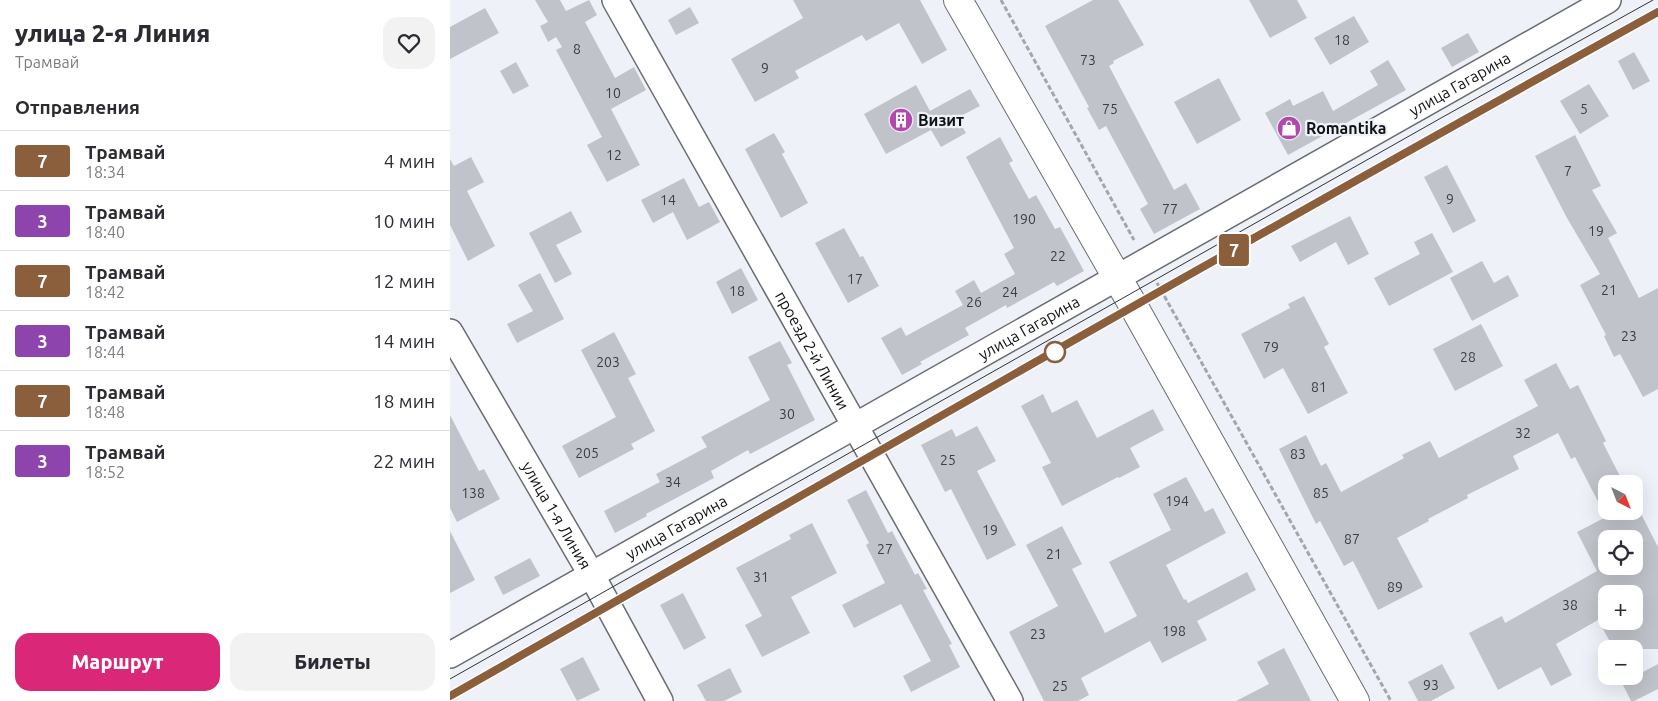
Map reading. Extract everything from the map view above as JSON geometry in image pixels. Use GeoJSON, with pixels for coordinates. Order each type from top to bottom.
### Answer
{"type":"FeatureCollection","features":[{"type":"Feature","properties":{"kind":"street","name":"проезд 2-й Линии"},"geometry":{"type":"LineString","coordinates":[[615,0],[1010,701]]}},
{"type":"Feature","properties":{"kind":"street"},"geometry":{"type":"LineString","coordinates":[[958,0],[1117,277],[1355,701]]}},
{"type":"Feature","properties":{"kind":"street","name":"улица Гагарина"},"geometry":{"type":"LineString","coordinates":[[450,655],[1145,260],[1608,0]]}},
{"type":"Feature","properties":{"kind":"street","name":"улица 1-я Линия"},"geometry":{"type":"LineString","coordinates":[[450,332],[591,574],[660,701]]}},
{"type":"Feature","properties":{"kind":"path"},"geometry":{"type":"LineString","coordinates":[[1001,0],[1391,701]]}},
{"type":"Feature","properties":{"kind":"building"},"geometry":{"type":"Polygon","coordinates":[[[535,0],[560,0],[566,11],[589,0],[597,15],[585,22],[615,78],[634,67],[646,90],[611,109],[640,165],[607,182],[587,145],[602,137],[556,50],[562,47],[556,37],[548,42],[540,26],[548,22],[535,0]]]}},
{"type":"Feature","properties":{"kind":"building"},"geometry":{"type":"Polygon","coordinates":[[[793,0],[920,0],[947,50],[922,64],[899,23],[866,41],[862,35],[795,71],[799,78],[755,102],[731,59],[803,18],[793,0]]]}},
{"type":"Feature","properties":{"kind":"building"},"geometry":{"type":"Polygon","coordinates":[[[1093,0],[1118,0],[1144,45],[1113,61],[1114,63],[1109,66],[1174,190],[1186,183],[1200,209],[1154,234],[1140,209],[1148,204],[1106,126],[1099,130],[1087,108],[1089,107],[1045,26],[1093,0]]]}},
{"type":"Feature","properties":{"kind":"building"},"geometry":{"type":"Polygon","coordinates":[[[1249,0],[1297,0],[1307,18],[1270,38],[1249,0]]]}},
{"type":"Feature","properties":{"kind":"building"},"geometry":{"type":"Polygon","coordinates":[[[690,7],[699,23],[676,35],[668,20],[690,7]]]}},
{"type":"Feature","properties":{"kind":"building"},"geometry":{"type":"Polygon","coordinates":[[[485,8],[499,33],[450,59],[450,27],[485,8]]]}},
{"type":"Feature","properties":{"kind":"building"},"geometry":{"type":"Polygon","coordinates":[[[1354,16],[1369,42],[1330,65],[1314,38],[1354,16]]]}},
{"type":"Feature","properties":{"kind":"building"},"geometry":{"type":"Polygon","coordinates":[[[1468,33],[1479,52],[1452,67],[1441,48],[1468,33]]]}},
{"type":"Feature","properties":{"kind":"building"},"geometry":{"type":"Polygon","coordinates":[[[1634,52],[1650,81],[1633,90],[1618,61],[1634,52]]]}},
{"type":"Feature","properties":{"kind":"building"},"geometry":{"type":"Polygon","coordinates":[[[1388,60],[1406,90],[1288,155],[1265,113],[1290,99],[1293,106],[1323,91],[1333,111],[1378,85],[1370,71],[1388,60]]]}},
{"type":"Feature","properties":{"kind":"building"},"geometry":{"type":"Polygon","coordinates":[[[516,62],[529,86],[513,94],[500,71],[516,62]]]}},
{"type":"Feature","properties":{"kind":"building"},"geometry":{"type":"Polygon","coordinates":[[[1219,78],[1241,120],[1197,144],[1174,102],[1219,78]]]}},
{"type":"Feature","properties":{"kind":"building"},"geometry":{"type":"Polygon","coordinates":[[[1589,84],[1609,116],[1580,134],[1560,101],[1589,84]]]}},
{"type":"Feature","properties":{"kind":"building","name":"Визит"},"geometry":{"type":"Polygon","coordinates":[[[916,85],[930,111],[970,89],[980,106],[957,118],[966,133],[941,147],[931,130],[886,154],[864,114],[916,85]]]}},
{"type":"Feature","properties":{"kind":"building"},"geometry":{"type":"Polygon","coordinates":[[[774,133],[785,152],[782,154],[808,203],[781,218],[745,149],[774,133]]]}},
{"type":"Feature","properties":{"kind":"building"},"geometry":{"type":"Polygon","coordinates":[[[1575,135],[1601,186],[1592,190],[1617,233],[1608,238],[1639,298],[1658,288],[1658,389],[1643,397],[1620,354],[1614,357],[1604,336],[1606,335],[1580,285],[1600,274],[1567,218],[1535,156],[1575,135]]]}},
{"type":"Feature","properties":{"kind":"building"},"geometry":{"type":"Polygon","coordinates":[[[1000,137],[1013,161],[1009,163],[1029,199],[1036,195],[1055,229],[1060,227],[1084,271],[1057,286],[1054,282],[1007,308],[1006,305],[965,328],[969,335],[920,362],[922,364],[902,375],[881,338],[901,327],[906,336],[963,305],[955,291],[974,280],[981,293],[1015,274],[1004,254],[1014,248],[966,157],[1000,137]]]}},
{"type":"Feature","properties":{"kind":"building"},"geometry":{"type":"Polygon","coordinates":[[[471,157],[484,182],[467,191],[495,246],[468,261],[450,225],[450,159],[454,166],[471,157]]]}},
{"type":"Feature","properties":{"kind":"building"},"geometry":{"type":"Polygon","coordinates":[[[1447,165],[1476,221],[1453,233],[1424,177],[1447,165]]]}},
{"type":"Feature","properties":{"kind":"building"},"geometry":{"type":"Polygon","coordinates":[[[684,178],[699,207],[709,202],[720,222],[687,240],[673,212],[653,223],[641,200],[684,178]]]}},
{"type":"Feature","properties":{"kind":"building"},"geometry":{"type":"Polygon","coordinates":[[[571,211],[582,232],[556,245],[572,274],[555,283],[529,233],[571,211]]]}},
{"type":"Feature","properties":{"kind":"building"},"geometry":{"type":"Polygon","coordinates":[[[1350,216],[1369,254],[1348,265],[1336,242],[1300,262],[1291,246],[1350,216]]]}},
{"type":"Feature","properties":{"kind":"building"},"geometry":{"type":"Polygon","coordinates":[[[844,228],[860,257],[863,256],[879,286],[848,303],[815,243],[844,228]]]}},
{"type":"Feature","properties":{"kind":"building"},"geometry":{"type":"Polygon","coordinates":[[[1432,233],[1453,272],[1389,306],[1374,278],[1420,254],[1414,242],[1432,233]]]}},
{"type":"Feature","properties":{"kind":"building"},"geometry":{"type":"Polygon","coordinates":[[[1482,261],[1494,283],[1508,275],[1519,296],[1472,321],[1450,278],[1482,261]]]}},
{"type":"Feature","properties":{"kind":"building"},"geometry":{"type":"Polygon","coordinates":[[[741,268],[758,300],[732,314],[716,282],[741,268]]]}},
{"type":"Feature","properties":{"kind":"building"},"geometry":{"type":"Polygon","coordinates":[[[540,273],[564,319],[517,343],[507,324],[533,311],[518,285],[540,273]]]}},
{"type":"Feature","properties":{"kind":"building"},"geometry":{"type":"Polygon","coordinates":[[[1304,296],[1329,344],[1324,347],[1348,393],[1308,414],[1283,368],[1264,379],[1241,334],[1290,308],[1288,304],[1304,296]]]}},
{"type":"Feature","properties":{"kind":"building"},"geometry":{"type":"Polygon","coordinates":[[[1481,324],[1503,366],[1455,391],[1433,349],[1481,324]]]}},
{"type":"Feature","properties":{"kind":"building"},"geometry":{"type":"Polygon","coordinates":[[[614,332],[636,374],[628,378],[655,431],[631,444],[634,449],[579,478],[562,446],[616,417],[581,350],[614,332]]]}},
{"type":"Feature","properties":{"kind":"building"},"geometry":{"type":"Polygon","coordinates":[[[780,341],[792,363],[787,365],[815,420],[750,454],[748,450],[711,471],[714,478],[646,514],[647,516],[615,533],[604,511],[660,482],[656,474],[707,447],[701,437],[770,400],[748,357],[780,341]]]}},
{"type":"Feature","properties":{"kind":"building"},"geometry":{"type":"Polygon","coordinates":[[[1556,363],[1570,389],[1578,385],[1606,441],[1603,443],[1619,475],[1598,475],[1598,502],[1575,457],[1571,459],[1558,433],[1513,456],[1519,469],[1467,495],[1468,498],[1397,538],[1423,587],[1378,610],[1353,561],[1344,566],[1320,521],[1316,524],[1279,449],[1306,435],[1321,466],[1326,463],[1341,492],[1404,458],[1402,455],[1430,441],[1439,458],[1538,406],[1524,380],[1556,363]]]}},
{"type":"Feature","properties":{"kind":"building"},"geometry":{"type":"Polygon","coordinates":[[[1043,394],[1052,413],[1077,400],[1097,438],[1153,409],[1164,430],[1130,448],[1140,467],[1062,506],[1042,467],[1051,463],[1021,406],[1043,394]]]}},
{"type":"Feature","properties":{"kind":"building"},"geometry":{"type":"Polygon","coordinates":[[[450,415],[479,471],[484,469],[500,499],[457,522],[450,508],[450,415]]]}},
{"type":"Feature","properties":{"kind":"building"},"geometry":{"type":"Polygon","coordinates":[[[977,426],[996,461],[977,471],[1016,545],[987,560],[951,489],[945,492],[921,445],[952,429],[956,437],[977,426]]]}},
{"type":"Feature","properties":{"kind":"building"},"geometry":{"type":"Polygon","coordinates":[[[1186,477],[1205,512],[1213,508],[1226,533],[1166,565],[1184,600],[1186,599],[1188,603],[1247,572],[1256,590],[1197,621],[1207,640],[1162,663],[1150,641],[1081,678],[1089,695],[1078,701],[1044,701],[1009,632],[1058,606],[1026,545],[1062,526],[1082,564],[1072,569],[1105,633],[1137,616],[1109,562],[1171,530],[1153,494],[1186,477]]]}},
{"type":"Feature","properties":{"kind":"building"},"geometry":{"type":"Polygon","coordinates":[[[866,490],[888,533],[892,531],[915,575],[918,573],[927,589],[923,590],[952,644],[949,645],[960,667],[911,692],[903,676],[931,661],[901,604],[854,628],[842,605],[885,583],[866,545],[869,543],[847,500],[866,490]]]}},
{"type":"Feature","properties":{"kind":"building"},"geometry":{"type":"Polygon","coordinates":[[[1643,518],[1658,547],[1658,649],[1643,649],[1643,640],[1609,640],[1604,630],[1643,630],[1643,585],[1598,585],[1598,620],[1556,644],[1572,675],[1551,686],[1541,667],[1498,690],[1469,633],[1502,616],[1505,623],[1597,571],[1577,532],[1600,520],[1643,520],[1643,518]]]}},
{"type":"Feature","properties":{"kind":"building"},"geometry":{"type":"Polygon","coordinates":[[[812,523],[837,573],[791,597],[810,633],[762,657],[745,625],[762,616],[736,568],[791,539],[789,535],[812,523]]]}},
{"type":"Feature","properties":{"kind":"building"},"geometry":{"type":"Polygon","coordinates":[[[450,531],[475,580],[450,593],[450,531]]]}},
{"type":"Feature","properties":{"kind":"building"},"geometry":{"type":"Polygon","coordinates":[[[530,558],[540,576],[503,595],[494,577],[530,558]]]}},
{"type":"Feature","properties":{"kind":"building"},"geometry":{"type":"Polygon","coordinates":[[[683,593],[706,638],[684,650],[660,605],[683,593]]]}},
{"type":"Feature","properties":{"kind":"building"},"geometry":{"type":"Polygon","coordinates":[[[1284,648],[1311,701],[1236,701],[1269,684],[1257,662],[1284,648]]]}},
{"type":"Feature","properties":{"kind":"building"},"geometry":{"type":"Polygon","coordinates":[[[583,657],[600,690],[577,701],[560,669],[583,657]]]}},
{"type":"Feature","properties":{"kind":"building"},"geometry":{"type":"Polygon","coordinates":[[[1442,664],[1455,688],[1431,701],[1418,701],[1408,682],[1442,664]]]}},
{"type":"Feature","properties":{"kind":"building"},"geometry":{"type":"Polygon","coordinates":[[[1658,664],[1658,689],[1631,701],[1623,685],[1643,685],[1643,672],[1658,664]]]}},
{"type":"Feature","properties":{"kind":"building"},"geometry":{"type":"Polygon","coordinates":[[[730,668],[742,692],[724,701],[706,701],[697,685],[730,668]]]}},
{"type":"Feature","properties":{"kind":"tram line"},"geometry":{"type":"LineString","coordinates":[[450,679],[1653,0]]}},
{"type":"Feature","properties":{"kind":"tram line"},"geometry":{"type":"LineString","coordinates":[[450,696],[872,455],[1658,12]]}},
{"type":"Feature","properties":{"kind":"tram line","name":"7"},"geometry":{"type":"LineString","coordinates":[[450,696],[872,454],[1658,12]]}},
{"type":"Feature","properties":{"kind":"place","name":"Визит"},"geometry":{"type":"Point","coordinates":[901,120]}},
{"type":"Feature","properties":{"kind":"place","name":"Romantika"},"geometry":{"type":"Point","coordinates":[1289,128]}}]}
